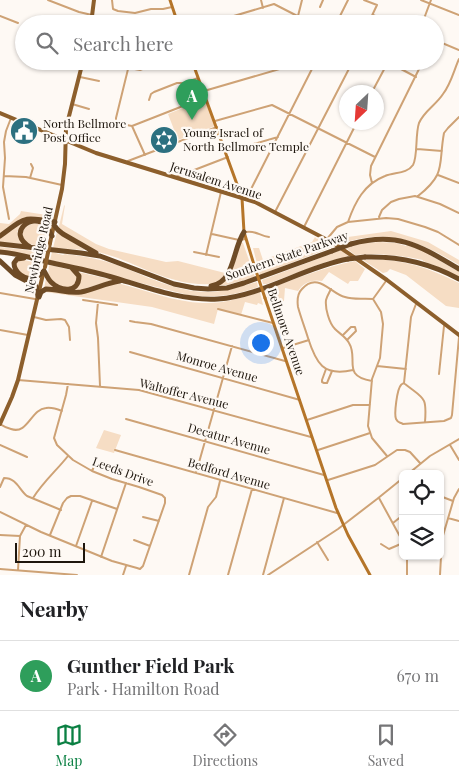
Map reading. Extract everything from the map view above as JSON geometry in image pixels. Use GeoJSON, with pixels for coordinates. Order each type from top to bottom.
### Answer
{"type":"FeatureCollection","features":[{"type":"Feature","properties":{"kind":"highway"},"geometry":{"type":"LineString","coordinates":[[0,236],[19,221],[26,218],[34,218],[55,223],[60,232],[82,246],[119,263]]}},
{"type":"Feature","properties":{"kind":"highway"},"geometry":{"type":"LineString","coordinates":[[33,248],[24,243],[21,237],[20,232],[25,224],[33,221],[41,223],[52,236]]}},
{"type":"Feature","properties":{"kind":"highway"},"geometry":{"type":"LineString","coordinates":[[194,288],[215,286],[226,278],[239,240],[244,232]]}},
{"type":"Feature","properties":{"kind":"highway","name":"Southern State Parkway"},"geometry":{"type":"LineString","coordinates":[[0,244],[93,255],[174,284],[194,288],[217,289],[239,285],[351,244],[374,240],[403,242],[427,250],[459,269]]}},
{"type":"Feature","properties":{"kind":"highway","name":"Southern State Parkway"},"geometry":{"type":"LineString","coordinates":[[0,252],[72,267],[176,296],[201,299],[217,299],[248,293],[320,267],[348,259],[365,257],[391,257],[412,261],[437,268],[459,279]]}},
{"type":"Feature","properties":{"kind":"highway"},"geometry":{"type":"LineString","coordinates":[[28,257],[15,261],[14,268],[19,274],[32,279],[37,277],[44,269],[52,283],[61,288],[69,289],[77,285],[78,274],[72,267]]}},
{"type":"Feature","properties":{"kind":"highway"},"geometry":{"type":"LineString","coordinates":[[0,261],[14,275],[36,286],[38,298]]}},
{"type":"Feature","properties":{"kind":"highway"},"geometry":{"type":"LineString","coordinates":[[38,298],[43,290],[46,289],[76,292],[88,290],[109,282],[122,281]]}},
{"type":"Feature","properties":{"kind":"main road"},"geometry":{"type":"LineString","coordinates":[[92,15],[94,0]]}},
{"type":"Feature","properties":{"kind":"main road"},"geometry":{"type":"LineString","coordinates":[[172,0],[175,15]]}},
{"type":"Feature","properties":{"kind":"main road","name":"Newbridge Road"},"geometry":{"type":"LineString","coordinates":[[0,424],[18,380],[38,298],[62,185],[66,128],[80,70]]}},
{"type":"Feature","properties":{"kind":"main road","name":"Bellmore Avenue"},"geometry":{"type":"LineString","coordinates":[[195,70],[244,198],[244,232],[306,420],[339,514],[368,575]]}},
{"type":"Feature","properties":{"kind":"main road","name":"Jerusalem Avenue"},"geometry":{"type":"LineString","coordinates":[[0,113],[96,154],[244,198],[275,212],[327,239],[417,302],[459,336]]}},
{"type":"Feature","properties":{"kind":"street"},"geometry":{"type":"LineString","coordinates":[[48,0],[92,15]]}},
{"type":"Feature","properties":{"kind":"street"},"geometry":{"type":"LineString","coordinates":[[112,0],[113,9],[135,13],[172,7]]}},
{"type":"Feature","properties":{"kind":"street"},"geometry":{"type":"LineString","coordinates":[[261,0],[263,8]]}},
{"type":"Feature","properties":{"kind":"street"},"geometry":{"type":"LineString","coordinates":[[298,15],[302,0]]}},
{"type":"Feature","properties":{"kind":"street"},"geometry":{"type":"LineString","coordinates":[[320,7],[323,0]]}},
{"type":"Feature","properties":{"kind":"street"},"geometry":{"type":"LineString","coordinates":[[340,15],[348,0]]}},
{"type":"Feature","properties":{"kind":"street"},"geometry":{"type":"LineString","coordinates":[[364,0],[377,5],[372,15]]}},
{"type":"Feature","properties":{"kind":"street"},"geometry":{"type":"LineString","coordinates":[[421,0],[459,16]]}},
{"type":"Feature","properties":{"kind":"street"},"geometry":{"type":"LineString","coordinates":[[426,15],[431,0]]}},
{"type":"Feature","properties":{"kind":"street"},"geometry":{"type":"LineString","coordinates":[[238,15],[276,5],[296,15]]}},
{"type":"Feature","properties":{"kind":"street"},"geometry":{"type":"LineString","coordinates":[[0,16],[15,22]]}},
{"type":"Feature","properties":{"kind":"street"},"geometry":{"type":"LineString","coordinates":[[444,44],[459,50]]}},
{"type":"Feature","properties":{"kind":"street"},"geometry":{"type":"LineString","coordinates":[[348,222],[360,195],[372,183],[385,176],[408,170],[414,163],[417,132],[421,119],[445,92],[459,59]]}},
{"type":"Feature","properties":{"kind":"street"},"geometry":{"type":"LineString","coordinates":[[128,70],[116,123],[132,126],[206,97]]}},
{"type":"Feature","properties":{"kind":"street"},"geometry":{"type":"LineString","coordinates":[[204,91],[276,70]]}},
{"type":"Feature","properties":{"kind":"street"},"geometry":{"type":"LineString","coordinates":[[244,198],[312,70]]}},
{"type":"Feature","properties":{"kind":"street"},"geometry":{"type":"LineString","coordinates":[[275,212],[347,70]]}},
{"type":"Feature","properties":{"kind":"street"},"geometry":{"type":"LineString","coordinates":[[376,85],[383,70]]}},
{"type":"Feature","properties":{"kind":"street"},"geometry":{"type":"LineString","coordinates":[[404,70],[416,76]]}},
{"type":"Feature","properties":{"kind":"street"},"geometry":{"type":"LineString","coordinates":[[372,183],[370,170],[375,157],[419,70]]}},
{"type":"Feature","properties":{"kind":"street"},"geometry":{"type":"LineString","coordinates":[[79,77],[99,82]]}},
{"type":"Feature","properties":{"kind":"street"},"geometry":{"type":"LineString","coordinates":[[149,100],[154,92],[177,83],[185,83],[198,78]]}},
{"type":"Feature","properties":{"kind":"street"},"geometry":{"type":"LineString","coordinates":[[71,103],[89,109]]}},
{"type":"Feature","properties":{"kind":"street"},"geometry":{"type":"LineString","coordinates":[[214,122],[272,105],[375,157]]}},
{"type":"Feature","properties":{"kind":"street"},"geometry":{"type":"LineString","coordinates":[[418,196],[431,185],[438,175],[444,133],[459,117]]}},
{"type":"Feature","properties":{"kind":"street"},"geometry":{"type":"LineString","coordinates":[[8,220],[4,192],[5,138],[12,118]]}},
{"type":"Feature","properties":{"kind":"street"},"geometry":{"type":"LineString","coordinates":[[132,126],[144,155]]}},
{"type":"Feature","properties":{"kind":"street"},"geometry":{"type":"LineString","coordinates":[[124,162],[217,127]]}},
{"type":"Feature","properties":{"kind":"street"},"geometry":{"type":"LineString","coordinates":[[304,227],[353,130]]}},
{"type":"Feature","properties":{"kind":"street"},"geometry":{"type":"LineString","coordinates":[[226,152],[278,136]]}},
{"type":"Feature","properties":{"kind":"street"},"geometry":{"type":"LineString","coordinates":[[416,149],[442,151]]}},
{"type":"Feature","properties":{"kind":"street"},"geometry":{"type":"LineString","coordinates":[[175,178],[228,157]]}},
{"type":"Feature","properties":{"kind":"street"},"geometry":{"type":"LineString","coordinates":[[30,178],[32,164]]}},
{"type":"Feature","properties":{"kind":"street"},"geometry":{"type":"LineString","coordinates":[[438,175],[459,184]]}},
{"type":"Feature","properties":{"kind":"street"},"geometry":{"type":"LineString","coordinates":[[4,176],[30,178],[62,185]]}},
{"type":"Feature","properties":{"kind":"street"},"geometry":{"type":"LineString","coordinates":[[206,254],[221,192]]}},
{"type":"Feature","properties":{"kind":"street"},"geometry":{"type":"LineString","coordinates":[[378,218],[382,210],[391,202],[418,196],[440,204],[459,214]]}},
{"type":"Feature","properties":{"kind":"street"},"geometry":{"type":"LineString","coordinates":[[350,214],[353,221]]}},
{"type":"Feature","properties":{"kind":"street"},"geometry":{"type":"LineString","coordinates":[[327,239],[337,227],[348,222],[378,218],[398,219],[424,227],[438,232],[459,245]]}},
{"type":"Feature","properties":{"kind":"street"},"geometry":{"type":"LineString","coordinates":[[244,232],[253,231],[269,237]]}},
{"type":"Feature","properties":{"kind":"street"},"geometry":{"type":"LineString","coordinates":[[211,234],[239,240],[246,239]]}},
{"type":"Feature","properties":{"kind":"street"},"geometry":{"type":"LineString","coordinates":[[194,252],[219,257]]}},
{"type":"Feature","properties":{"kind":"street"},"geometry":{"type":"LineString","coordinates":[[373,299],[387,280]]}},
{"type":"Feature","properties":{"kind":"street"},"geometry":{"type":"LineString","coordinates":[[353,370],[332,371],[320,365],[315,358],[297,300],[299,293],[305,286],[312,283],[326,285],[345,297],[373,299]]}},
{"type":"Feature","properties":{"kind":"street"},"geometry":{"type":"LineString","coordinates":[[331,289],[326,299],[326,308],[333,327],[350,344],[353,370],[360,378],[372,381]]}},
{"type":"Feature","properties":{"kind":"street"},"geometry":{"type":"LineString","coordinates":[[0,293],[38,298]]}},
{"type":"Feature","properties":{"kind":"street"},"geometry":{"type":"LineString","coordinates":[[373,299],[381,312],[383,320],[380,358],[372,381],[368,422],[374,441],[386,456]]}},
{"type":"Feature","properties":{"kind":"street"},"geometry":{"type":"LineString","coordinates":[[83,300],[117,305]]}},
{"type":"Feature","properties":{"kind":"street"},"geometry":{"type":"LineString","coordinates":[[98,302],[96,323],[100,386]]}},
{"type":"Feature","properties":{"kind":"street"},"geometry":{"type":"LineString","coordinates":[[417,302],[411,317],[404,383],[400,385],[398,391],[396,415],[398,421],[403,424],[444,421],[450,418],[452,415],[459,336]]}},
{"type":"Feature","properties":{"kind":"street"},"geometry":{"type":"LineString","coordinates":[[218,309],[275,324]]}},
{"type":"Feature","properties":{"kind":"street"},"geometry":{"type":"LineString","coordinates":[[33,316],[46,320],[65,320],[69,326],[70,340]]}},
{"type":"Feature","properties":{"kind":"street"},"geometry":{"type":"LineString","coordinates":[[130,321],[151,324],[287,362]]}},
{"type":"Feature","properties":{"kind":"street"},"geometry":{"type":"LineString","coordinates":[[439,374],[444,323]]}},
{"type":"Feature","properties":{"kind":"street"},"geometry":{"type":"LineString","coordinates":[[343,335],[351,327],[355,327],[356,331],[348,340]]}},
{"type":"Feature","properties":{"kind":"street"},"geometry":{"type":"LineString","coordinates":[[0,330],[28,335]]}},
{"type":"Feature","properties":{"kind":"street"},"geometry":{"type":"LineString","coordinates":[[283,348],[309,340]]}},
{"type":"Feature","properties":{"kind":"street"},"geometry":{"type":"LineString","coordinates":[[196,473],[232,346]]}},
{"type":"Feature","properties":{"kind":"street","name":"Monroe Avenue"},"geometry":{"type":"LineString","coordinates":[[130,352],[300,400]]}},
{"type":"Feature","properties":{"kind":"street"},"geometry":{"type":"LineString","coordinates":[[377,366],[406,369]]}},
{"type":"Feature","properties":{"kind":"street"},"geometry":{"type":"LineString","coordinates":[[326,369],[322,380],[324,383],[327,383],[332,371]]}},
{"type":"Feature","properties":{"kind":"street","name":"Waltoffer Avenue"},"geometry":{"type":"LineString","coordinates":[[18,380],[139,390],[313,438]]}},
{"type":"Feature","properties":{"kind":"street"},"geometry":{"type":"LineString","coordinates":[[404,383],[424,400],[426,408],[425,422]]}},
{"type":"Feature","properties":{"kind":"street","name":"Leeds Drive"},"geometry":{"type":"LineString","coordinates":[[68,384],[54,440],[57,445],[69,456],[92,471],[163,496],[165,503],[159,522]]}},
{"type":"Feature","properties":{"kind":"street"},"geometry":{"type":"LineString","coordinates":[[453,403],[459,404]]}},
{"type":"Feature","properties":{"kind":"street"},"geometry":{"type":"LineString","coordinates":[[306,420],[353,405],[370,406]]}},
{"type":"Feature","properties":{"kind":"street"},"geometry":{"type":"LineString","coordinates":[[0,424],[11,430],[17,430],[25,426],[42,409],[50,408],[62,411]]}},
{"type":"Feature","properties":{"kind":"street","name":"Decatur Avenue"},"geometry":{"type":"LineString","coordinates":[[126,420],[327,478]]}},
{"type":"Feature","properties":{"kind":"street"},"geometry":{"type":"LineString","coordinates":[[318,450],[370,433]]}},
{"type":"Feature","properties":{"kind":"street"},"geometry":{"type":"LineString","coordinates":[[413,470],[430,456],[459,439]]}},
{"type":"Feature","properties":{"kind":"street"},"geometry":{"type":"LineString","coordinates":[[450,444],[459,460]]}},
{"type":"Feature","properties":{"kind":"street"},"geometry":{"type":"LineString","coordinates":[[0,445],[27,457]]}},
{"type":"Feature","properties":{"kind":"street","name":"Bedford Avenue"},"geometry":{"type":"LineString","coordinates":[[115,450],[339,514]]}},
{"type":"Feature","properties":{"kind":"street"},"geometry":{"type":"LineString","coordinates":[[327,478],[375,465],[397,450],[407,450],[413,454],[420,464]]}},
{"type":"Feature","properties":{"kind":"street"},"geometry":{"type":"LineString","coordinates":[[33,498],[42,484],[69,456]]}},
{"type":"Feature","properties":{"kind":"street"},"geometry":{"type":"LineString","coordinates":[[92,471],[96,462]]}},
{"type":"Feature","properties":{"kind":"street"},"geometry":{"type":"LineString","coordinates":[[0,486],[4,478],[8,478],[16,482],[24,493],[60,510]]}},
{"type":"Feature","properties":{"kind":"street"},"geometry":{"type":"LineString","coordinates":[[189,575],[208,507],[215,498],[220,480]]}},
{"type":"Feature","properties":{"kind":"street"},"geometry":{"type":"LineString","coordinates":[[268,575],[344,525],[399,481]]}},
{"type":"Feature","properties":{"kind":"street"},"geometry":{"type":"LineString","coordinates":[[101,556],[126,483]]}},
{"type":"Feature","properties":{"kind":"street"},"geometry":{"type":"LineString","coordinates":[[228,575],[252,489]]}},
{"type":"Feature","properties":{"kind":"street"},"geometry":{"type":"LineString","coordinates":[[444,533],[453,501],[459,489]]}},
{"type":"Feature","properties":{"kind":"street"},"geometry":{"type":"LineString","coordinates":[[50,535],[60,510],[65,501],[71,496],[80,496],[117,509]]}},
{"type":"Feature","properties":{"kind":"street"},"geometry":{"type":"LineString","coordinates":[[262,575],[284,498]]}},
{"type":"Feature","properties":{"kind":"street"},"geometry":{"type":"LineString","coordinates":[[379,498],[399,535]]}},
{"type":"Feature","properties":{"kind":"street"},"geometry":{"type":"LineString","coordinates":[[444,498],[453,501]]}},
{"type":"Feature","properties":{"kind":"street"},"geometry":{"type":"LineString","coordinates":[[76,546],[92,500]]}},
{"type":"Feature","properties":{"kind":"street"},"geometry":{"type":"LineString","coordinates":[[0,512],[76,546],[126,566],[140,569],[159,522],[143,516]]}},
{"type":"Feature","properties":{"kind":"street"},"geometry":{"type":"LineString","coordinates":[[393,523],[399,518]]}},
{"type":"Feature","properties":{"kind":"street"},"geometry":{"type":"LineString","coordinates":[[448,518],[459,521]]}},
{"type":"Feature","properties":{"kind":"street"},"geometry":{"type":"LineString","coordinates":[[18,570],[20,536],[26,525]]}},
{"type":"Feature","properties":{"kind":"street"},"geometry":{"type":"LineString","coordinates":[[0,535],[20,536]]}},
{"type":"Feature","properties":{"kind":"street"},"geometry":{"type":"LineString","coordinates":[[134,540],[150,546]]}},
{"type":"Feature","properties":{"kind":"street"},"geometry":{"type":"LineString","coordinates":[[317,542],[328,560]]}},
{"type":"Feature","properties":{"kind":"street"},"geometry":{"type":"LineString","coordinates":[[381,544],[389,549],[399,545]]}},
{"type":"Feature","properties":{"kind":"street"},"geometry":{"type":"LineString","coordinates":[[407,560],[407,575]]}},
{"type":"Feature","properties":{"kind":"street"},"geometry":{"type":"LineString","coordinates":[[440,560],[440,575]]}},
{"type":"Feature","properties":{"kind":"street"},"geometry":{"type":"LineString","coordinates":[[123,575],[126,566]]}},
{"type":"Feature","properties":{"kind":"street"},"geometry":{"type":"LineString","coordinates":[[0,568],[77,575]]}},
{"type":"Feature","properties":{"kind":"shaded area"},"geometry":{"type":"Polygon","coordinates":[[[205,99],[215,126],[178,140],[168,114],[205,99]]]}},
{"type":"Feature","properties":{"kind":"shaded area"},"geometry":{"type":"Polygon","coordinates":[[[65,205],[62,224],[96,244],[109,249],[166,262],[178,261],[225,273],[219,283],[206,284],[180,281],[92,250],[59,229],[65,205]]]}},
{"type":"Feature","properties":{"kind":"shaded area"},"geometry":{"type":"Polygon","coordinates":[[[21,211],[53,216],[46,219],[33,217],[0,234],[0,223],[9,224],[21,211]]]}},
{"type":"Feature","properties":{"kind":"shaded area"},"geometry":{"type":"Polygon","coordinates":[[[29,219],[17,232],[22,244],[0,242],[0,237],[19,223],[29,219]]]}},
{"type":"Feature","properties":{"kind":"shaded area"},"geometry":{"type":"Polygon","coordinates":[[[35,223],[44,226],[47,237],[45,248],[30,244],[22,239],[24,227],[35,223]]]}},
{"type":"Feature","properties":{"kind":"shaded area"},"geometry":{"type":"Polygon","coordinates":[[[391,231],[428,242],[459,260],[459,265],[430,249],[402,239],[373,237],[338,243],[348,237],[391,231]]]}},
{"type":"Feature","properties":{"kind":"shaded area"},"geometry":{"type":"Polygon","coordinates":[[[57,232],[85,250],[53,248],[57,232]]]}},
{"type":"Feature","properties":{"kind":"shaded area"},"geometry":{"type":"Polygon","coordinates":[[[315,237],[335,246],[260,275],[253,248],[259,248],[263,260],[312,242],[315,237]]]}},
{"type":"Feature","properties":{"kind":"shaded area"},"geometry":{"type":"Polygon","coordinates":[[[241,242],[255,277],[218,286],[222,283],[241,242]]]}},
{"type":"Feature","properties":{"kind":"shaded area"},"geometry":{"type":"Polygon","coordinates":[[[363,243],[396,243],[420,249],[459,272],[459,277],[423,260],[389,255],[355,255],[346,248],[363,243]]]}},
{"type":"Feature","properties":{"kind":"shaded area"},"geometry":{"type":"Polygon","coordinates":[[[0,247],[44,252],[42,258],[0,251],[0,247]]]}},
{"type":"Feature","properties":{"kind":"shaded area"},"geometry":{"type":"Polygon","coordinates":[[[341,250],[347,257],[326,262],[263,284],[262,280],[341,250]]]}},
{"type":"Feature","properties":{"kind":"shaded area"},"geometry":{"type":"Polygon","coordinates":[[[52,252],[104,261],[161,283],[184,289],[214,292],[257,282],[258,287],[224,296],[188,295],[50,260],[52,252]]]}},
{"type":"Feature","properties":{"kind":"shaded area"},"geometry":{"type":"Polygon","coordinates":[[[20,259],[41,264],[37,275],[28,278],[16,270],[16,261],[20,259]]]}},
{"type":"Feature","properties":{"kind":"shaded area"},"geometry":{"type":"Polygon","coordinates":[[[376,259],[412,264],[459,283],[459,308],[446,306],[406,275],[390,269],[383,273],[363,260],[376,259]]]}},
{"type":"Feature","properties":{"kind":"shaded area"},"geometry":{"type":"Polygon","coordinates":[[[355,261],[365,269],[358,281],[350,281],[348,284],[329,272],[322,281],[308,282],[298,291],[285,288],[284,301],[271,305],[265,290],[321,270],[355,261]]]}},
{"type":"Feature","properties":{"kind":"shaded area"},"geometry":{"type":"Polygon","coordinates":[[[49,265],[72,270],[78,275],[75,286],[66,288],[52,282],[48,275],[49,265]]]}},
{"type":"Feature","properties":{"kind":"shaded area"},"geometry":{"type":"Polygon","coordinates":[[[78,272],[113,280],[77,291],[44,289],[46,278],[55,287],[75,289],[78,272]]]}},
{"type":"Feature","properties":{"kind":"shaded area"},"geometry":{"type":"Polygon","coordinates":[[[112,283],[172,298],[203,303],[225,302],[260,292],[263,305],[245,302],[241,315],[218,309],[214,324],[152,307],[45,292],[45,290],[71,294],[112,283]]]}},
{"type":"Feature","properties":{"kind":"shaded area"},"geometry":{"type":"Polygon","coordinates":[[[104,430],[121,435],[114,453],[96,448],[104,430]]]}},
{"type":"Feature","properties":{"kind":"place","name":"Gunther Field Park"},"geometry":{"type":"Point","coordinates":[192,120]}},
{"type":"Feature","properties":{"kind":"place","name":"North Bellmore Post Office"},"geometry":{"type":"Point","coordinates":[24,131]}},
{"type":"Feature","properties":{"kind":"place","name":"Young Israel of North Bellmore Temple"},"geometry":{"type":"Point","coordinates":[164,140]}}]}
